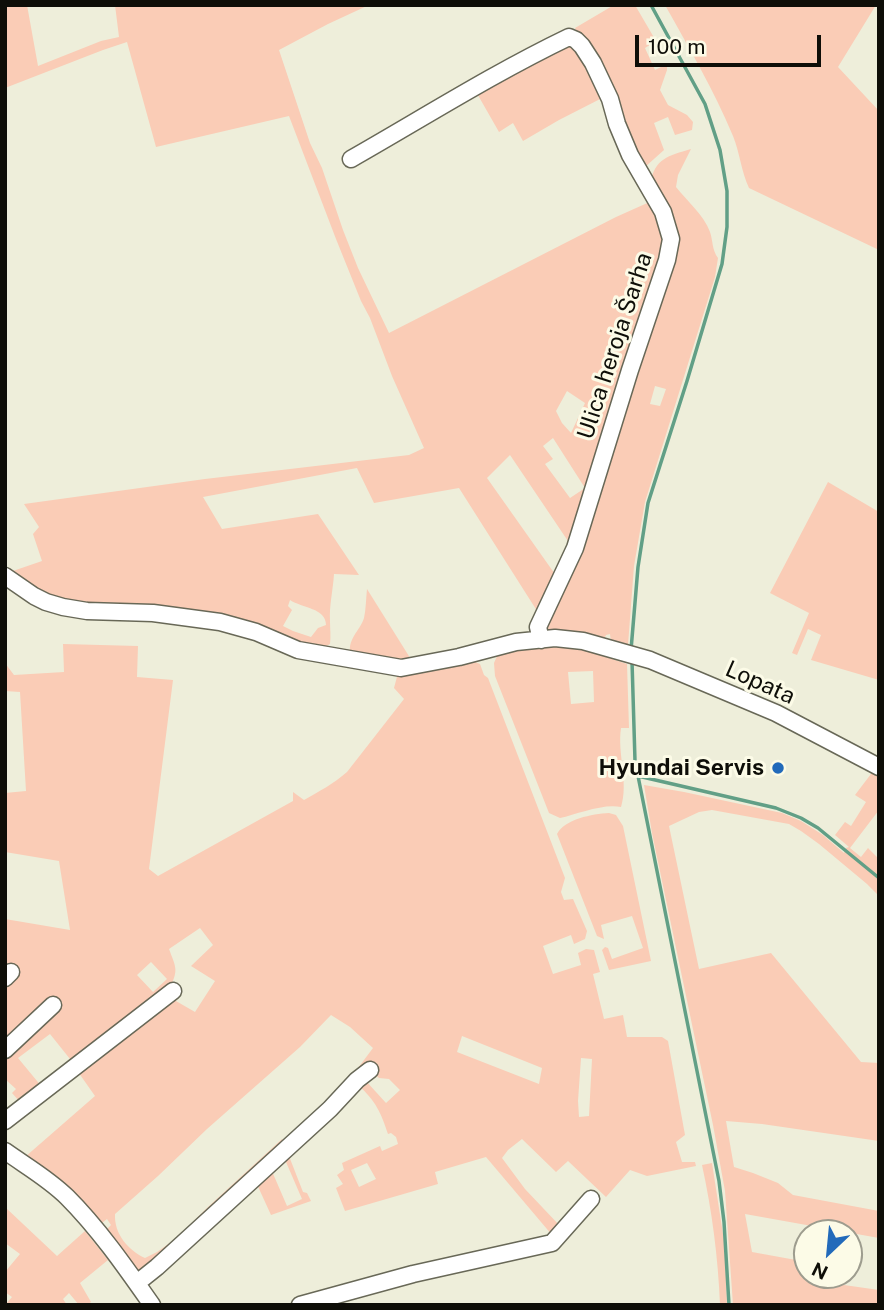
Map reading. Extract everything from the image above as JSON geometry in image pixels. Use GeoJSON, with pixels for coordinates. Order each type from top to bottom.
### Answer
{"type":"FeatureCollection","features":[{"type":"Feature","properties":{"kind":"street","name":"Ulica heroja Šarha"},"geometry":{"type":"LineString","coordinates":[[351,159],[569,37],[582,46],[593,63],[610,99],[629,155],[663,212],[671,239],[667,260],[575,548],[538,627],[541,640]]}},
{"type":"Feature","properties":{"kind":"street"},"geometry":{"type":"LineString","coordinates":[[5,576],[34,596],[63,607],[87,611],[153,613],[220,622],[256,632],[298,650],[401,668],[516,642],[541,640]]}},
{"type":"Feature","properties":{"kind":"street","name":"Lopata"},"geometry":{"type":"LineString","coordinates":[[541,640],[555,638],[583,642],[650,660],[776,713],[879,767]]}},
{"type":"Feature","properties":{"kind":"street"},"geometry":{"type":"LineString","coordinates":[[5,1121],[173,991]]}},
{"type":"Feature","properties":{"kind":"street"},"geometry":{"type":"LineString","coordinates":[[5,1049],[53,1004]]}},
{"type":"Feature","properties":{"kind":"street"},"geometry":{"type":"LineString","coordinates":[[136,1283],[157,1267],[370,1070]]}},
{"type":"Feature","properties":{"kind":"street"},"geometry":{"type":"LineString","coordinates":[[5,1151],[65,1195],[85,1216],[152,1305]]}},
{"type":"Feature","properties":{"kind":"street"},"geometry":{"type":"LineString","coordinates":[[300,1305],[413,1274],[552,1243],[592,1199]]}},
{"type":"Feature","properties":{"kind":"shaded area"},"geometry":{"type":"Polygon","coordinates":[[[5,5],[27,5],[38,66],[101,41],[119,37],[115,5],[369,5],[279,50],[343,230],[389,333],[654,200],[667,243],[572,547],[510,455],[487,478],[557,577],[539,614],[459,488],[374,503],[357,468],[203,497],[222,529],[318,514],[359,575],[334,574],[330,644],[323,648],[184,609],[151,605],[83,604],[50,598],[10,572],[42,561],[33,534],[39,527],[24,504],[409,455],[424,448],[361,301],[289,116],[156,147],[127,42],[5,88],[5,5]],[[567,391],[556,411],[571,433],[585,403],[567,391]],[[553,438],[543,446],[553,459],[545,464],[570,498],[585,488],[553,438]],[[290,600],[288,606],[292,610],[283,626],[293,631],[311,637],[318,628],[326,625],[325,619],[318,612],[290,600]]]}},
{"type":"Feature","properties":{"kind":"shaded area"},"geometry":{"type":"Polygon","coordinates":[[[614,5],[635,5],[656,41],[645,48],[655,70],[667,64],[660,90],[668,105],[687,115],[693,122],[692,130],[675,135],[668,117],[654,123],[664,150],[645,167],[575,28],[614,5]]]}},
{"type":"Feature","properties":{"kind":"shaded area"},"geometry":{"type":"Polygon","coordinates":[[[665,5],[876,5],[838,67],[879,111],[879,250],[749,188],[726,119],[665,5]]]}},
{"type":"Feature","properties":{"kind":"shaded area"},"geometry":{"type":"Polygon","coordinates":[[[570,42],[606,96],[523,141],[513,123],[499,132],[475,90],[570,42]]]}},
{"type":"Feature","properties":{"kind":"shaded area"},"geometry":{"type":"Polygon","coordinates":[[[691,149],[678,175],[676,187],[700,214],[711,235],[718,258],[715,277],[645,502],[634,566],[628,645],[611,642],[610,634],[606,635],[603,641],[548,632],[544,630],[670,259],[650,184],[652,175],[664,159],[691,149]],[[655,386],[650,404],[660,406],[666,389],[655,386]]]}},
{"type":"Feature","properties":{"kind":"shaded area"},"geometry":{"type":"Polygon","coordinates":[[[828,482],[879,512],[879,680],[811,660],[821,635],[808,629],[797,655],[792,653],[809,613],[770,593],[828,482]]]}},
{"type":"Feature","properties":{"kind":"shaded area"},"geometry":{"type":"Polygon","coordinates":[[[367,589],[412,661],[351,655],[350,645],[364,618],[367,589]]]}},
{"type":"Feature","properties":{"kind":"shaded area"},"geometry":{"type":"Polygon","coordinates":[[[63,644],[138,646],[137,677],[173,680],[149,869],[158,876],[293,801],[293,792],[304,800],[347,772],[404,699],[394,688],[398,673],[470,660],[480,664],[488,678],[565,878],[561,892],[564,900],[573,899],[587,931],[585,939],[574,944],[571,935],[543,946],[553,974],[581,965],[578,953],[586,949],[594,950],[600,972],[593,974],[604,1019],[623,1015],[627,1037],[662,1037],[668,1041],[685,1135],[676,1142],[682,1162],[695,1162],[696,1166],[647,1176],[630,1170],[606,1197],[568,1161],[556,1172],[522,1139],[502,1158],[525,1189],[561,1227],[552,1235],[486,1157],[435,1172],[438,1184],[345,1211],[336,1188],[343,1184],[337,1175],[344,1170],[342,1163],[380,1146],[382,1151],[398,1144],[396,1137],[388,1134],[374,1102],[358,1085],[366,1081],[386,1103],[400,1090],[389,1079],[362,1073],[358,1068],[373,1048],[350,1027],[331,1015],[300,1047],[115,1214],[117,1228],[123,1240],[133,1251],[145,1258],[178,1237],[282,1139],[283,1142],[138,1279],[104,1232],[111,1225],[107,1219],[98,1226],[25,1157],[95,1096],[76,1069],[169,997],[195,1012],[215,981],[191,966],[213,945],[200,928],[169,949],[175,969],[169,989],[74,1064],[50,1034],[18,1058],[42,1087],[20,1102],[12,1093],[16,1089],[5,1079],[5,919],[70,930],[59,861],[5,852],[5,793],[26,791],[20,692],[5,691],[5,663],[14,675],[64,672],[63,644]],[[151,962],[137,975],[153,992],[167,979],[151,962]],[[462,1036],[457,1052],[539,1084],[542,1068],[462,1036]],[[581,1058],[579,1117],[589,1116],[592,1059],[581,1058]],[[367,1163],[351,1170],[359,1187],[376,1179],[367,1163]]]}},
{"type":"Feature","properties":{"kind":"shaded area"},"geometry":{"type":"Polygon","coordinates":[[[539,644],[567,646],[602,653],[627,664],[629,728],[621,728],[624,788],[621,807],[599,808],[560,818],[549,813],[495,676],[494,663],[498,654],[539,644]],[[593,671],[568,672],[571,704],[594,702],[593,671]]]}},
{"type":"Feature","properties":{"kind":"shaded area"},"geometry":{"type":"Polygon","coordinates":[[[874,770],[879,772],[879,810],[850,848],[861,857],[868,848],[879,859],[879,896],[819,844],[789,824],[712,810],[699,812],[669,826],[699,969],[771,953],[861,1062],[879,1063],[879,1141],[726,1121],[734,1167],[778,1183],[793,1195],[879,1211],[879,1238],[863,1235],[863,1219],[793,1219],[793,1223],[745,1214],[752,1252],[793,1259],[793,1289],[879,1290],[879,1305],[733,1305],[725,1191],[644,785],[782,813],[823,835],[844,853],[849,847],[835,835],[845,822],[851,826],[866,802],[855,795],[874,770]]]}},
{"type":"Feature","properties":{"kind":"shaded area"},"geometry":{"type":"Polygon","coordinates":[[[609,813],[616,815],[623,826],[651,961],[609,970],[602,950],[605,947],[612,959],[643,948],[632,916],[601,925],[604,939],[597,936],[557,834],[572,821],[609,813]]]}},
{"type":"Feature","properties":{"kind":"shaded area"},"geometry":{"type":"Polygon","coordinates":[[[287,1151],[303,1192],[307,1193],[311,1201],[271,1215],[255,1180],[287,1151]],[[286,1162],[271,1169],[287,1206],[302,1199],[286,1162]]]}},
{"type":"Feature","properties":{"kind":"shaded area"},"geometry":{"type":"Polygon","coordinates":[[[712,1163],[725,1247],[727,1305],[720,1305],[714,1234],[702,1165],[712,1163]]]}},
{"type":"Feature","properties":{"kind":"shaded area"},"geometry":{"type":"Polygon","coordinates":[[[5,1207],[57,1256],[85,1231],[108,1260],[80,1283],[91,1302],[79,1305],[69,1293],[63,1299],[67,1305],[5,1305],[12,1297],[5,1292],[5,1272],[20,1254],[5,1243],[5,1207]]]}},
{"type":"Feature","properties":{"kind":"waterway"},"geometry":{"type":"LineString","coordinates":[[631,650],[638,567],[648,503],[722,264],[727,227],[727,191],[720,150],[705,104],[651,5]]}},
{"type":"Feature","properties":{"kind":"waterway"},"geometry":{"type":"LineString","coordinates":[[632,661],[635,761],[719,1181],[729,1305]]}},
{"type":"Feature","properties":{"kind":"waterway"},"geometry":{"type":"LineString","coordinates":[[638,776],[776,808],[801,818],[818,828],[879,878]]}},
{"type":"Feature","properties":{"kind":"place","name":"Hyundai Servis"},"geometry":{"type":"Point","coordinates":[778,768]}}]}
